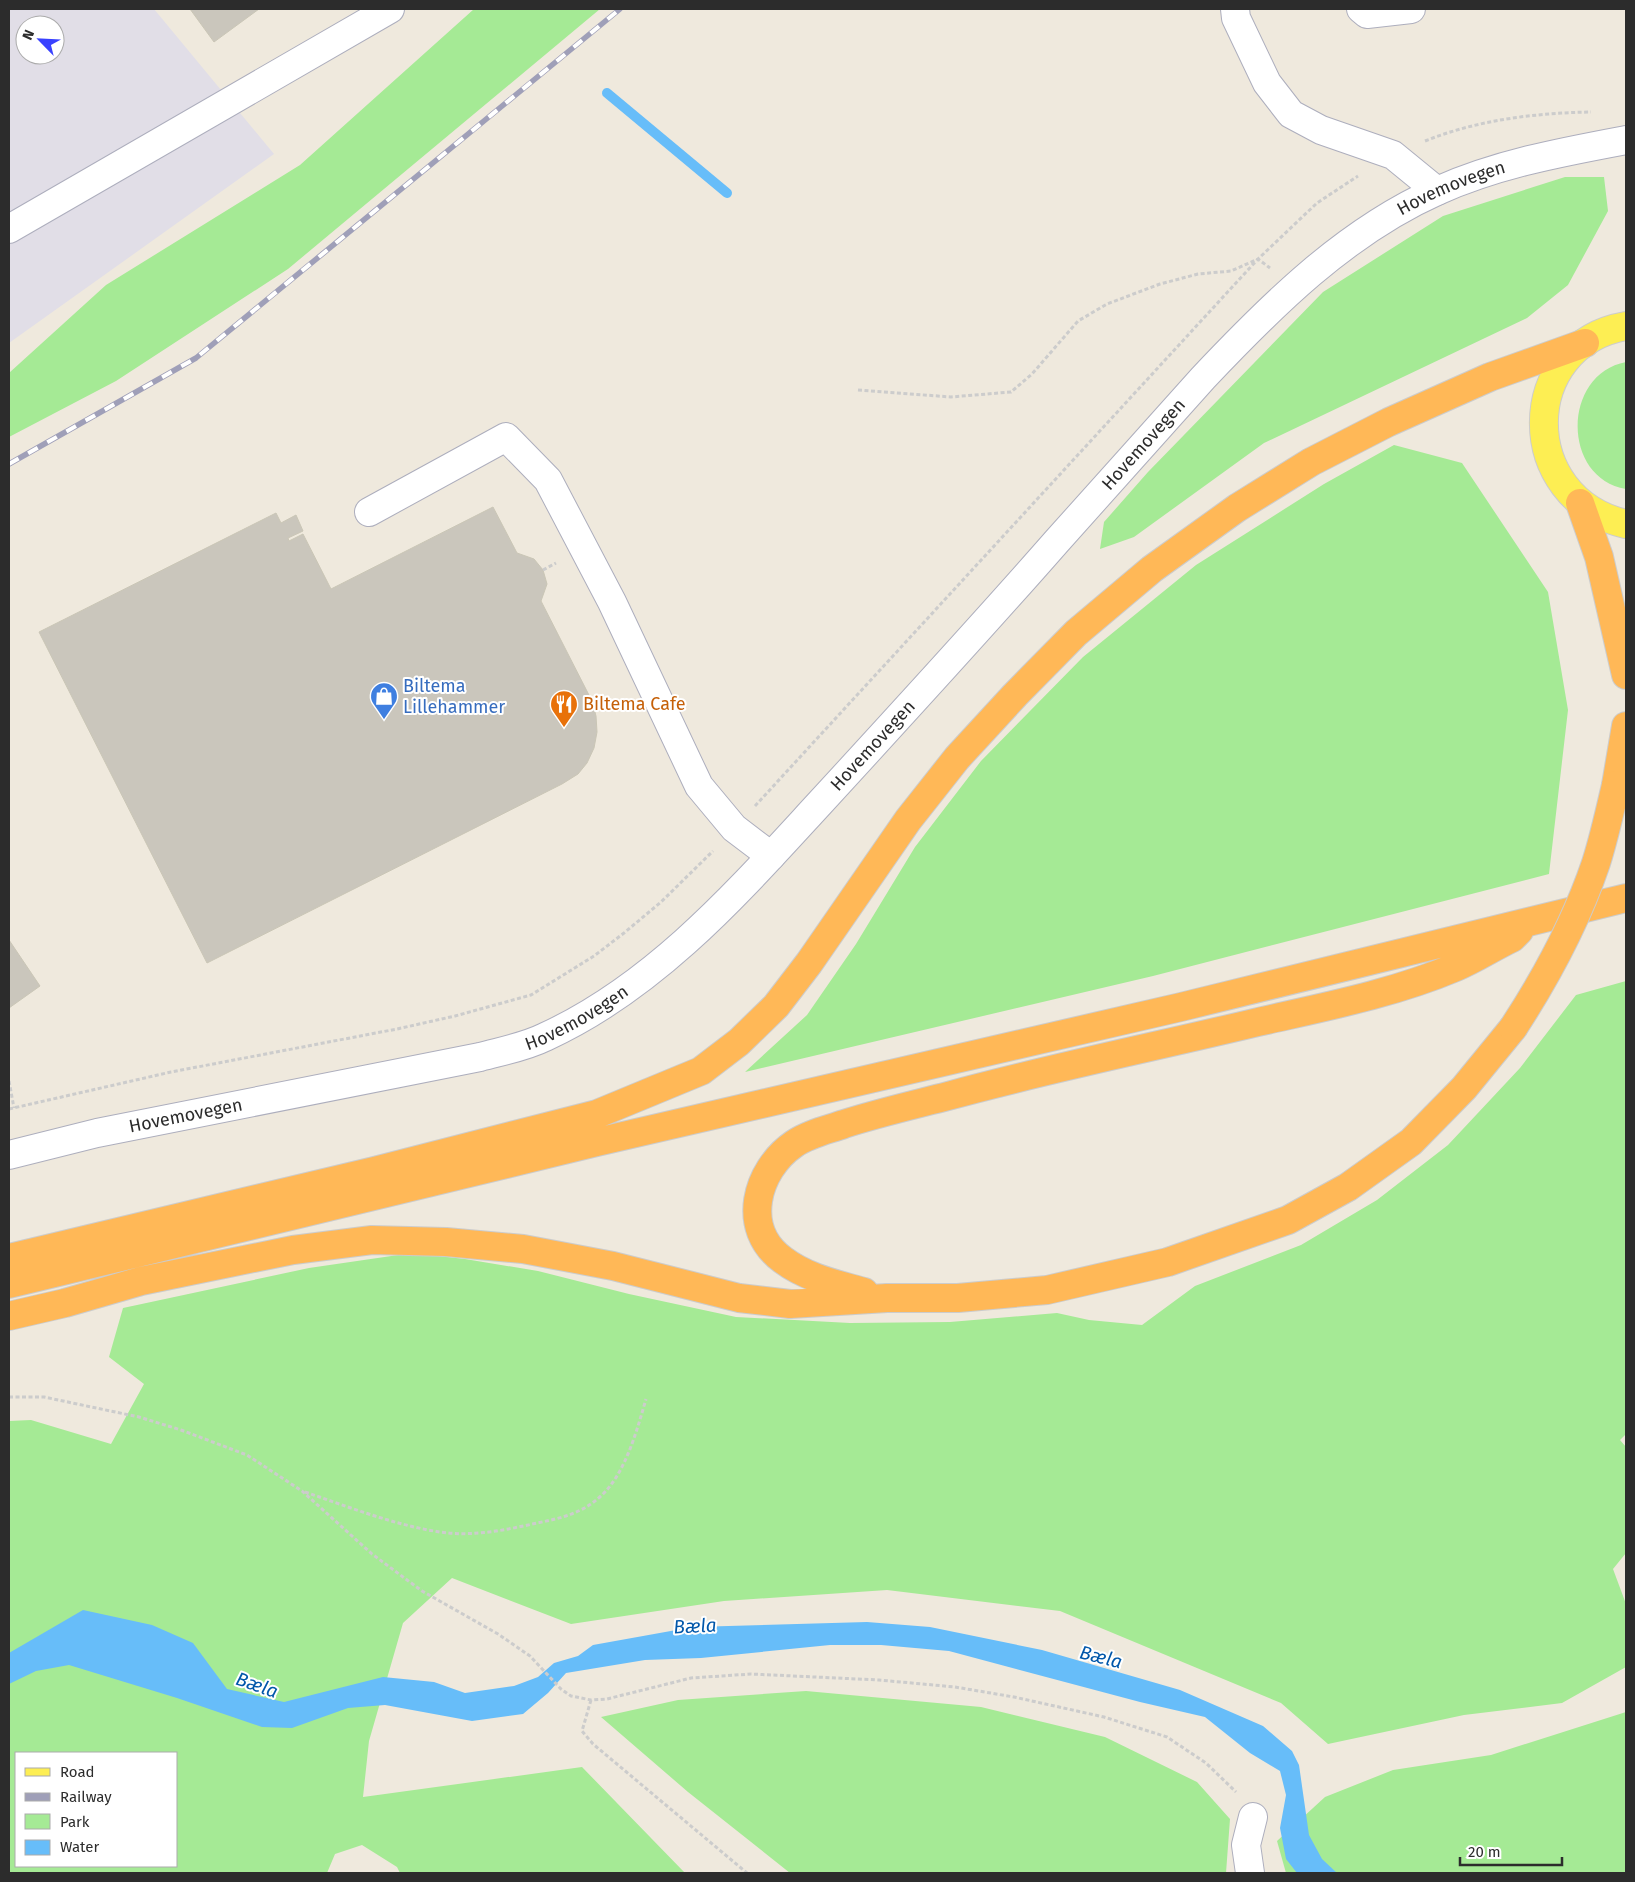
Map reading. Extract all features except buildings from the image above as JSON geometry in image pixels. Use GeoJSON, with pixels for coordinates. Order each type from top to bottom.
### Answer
{"type":"FeatureCollection","features":[{"type":"Feature","properties":{"kind":"highway"},"geometry":{"type":"LineString","coordinates":[[9,1258],[374,1171],[597,1114],[701,1071],[739,1042],[776,1006],[809,963],[908,820],[957,758],[1076,633],[1152,569],[1237,508],[1311,462],[1389,422],[1490,377],[1585,343]]}},
{"type":"Feature","properties":{"kind":"highway"},"geometry":{"type":"LineString","coordinates":[[1580,503],[1598,556],[1626,675]]}},
{"type":"Feature","properties":{"kind":"highway"},"geometry":{"type":"LineString","coordinates":[[9,1316],[151,1279],[293,1250],[372,1240],[446,1242],[523,1249],[612,1266],[738,1298],[790,1304],[887,1298],[958,1298],[1047,1290],[1168,1262],[1288,1220],[1348,1187],[1411,1142],[1464,1088],[1513,1028],[1561,948],[1580,904],[1596,861],[1616,785],[1626,726]]}},
{"type":"Feature","properties":{"kind":"highway"},"geometry":{"type":"LineString","coordinates":[[9,1284],[597,1142],[1181,1007],[1626,898]]}},
{"type":"Feature","properties":{"kind":"highway"},"geometry":{"type":"LineString","coordinates":[[887,1298],[820,1280],[780,1258],[769,1245],[759,1226],[757,1207],[760,1187],[767,1170],[780,1155],[795,1143],[817,1132],[994,1083],[1369,996],[1456,967],[1512,938],[1531,920]]}},
{"type":"Feature","properties":{"kind":"main road"},"geometry":{"type":"LineString","coordinates":[[1624,320],[1585,343],[1570,357],[1558,373],[1549,392],[1544,411],[1546,446],[1554,472],[1565,488],[1580,503],[1595,514],[1626,524]]}},
{"type":"Feature","properties":{"kind":"street"},"geometry":{"type":"LineString","coordinates":[[9,229],[390,9]]}},
{"type":"Feature","properties":{"kind":"street"},"geometry":{"type":"LineString","coordinates":[[1234,9],[1267,83],[1291,114],[1321,130],[1392,155],[1437,191]]}},
{"type":"Feature","properties":{"kind":"street"},"geometry":{"type":"LineString","coordinates":[[1361,9],[1367,14],[1411,9]]}},
{"type":"Feature","properties":{"kind":"street","name":"Hovemovegen"},"geometry":{"type":"LineString","coordinates":[[9,1155],[97,1133],[471,1059],[543,1039],[599,1008],[653,970],[704,925],[771,856],[1019,586],[1162,422],[1237,342],[1294,287],[1336,253],[1388,218],[1437,191],[1504,166],[1626,140]]}},
{"type":"Feature","properties":{"kind":"street"},"geometry":{"type":"LineString","coordinates":[[370,512],[506,437],[548,480],[612,602],[699,786],[734,828],[771,856]]}},
{"type":"Feature","properties":{"kind":"street"},"geometry":{"type":"LineString","coordinates":[[1250,1873],[1246,1845],[1253,1817]]}},
{"type":"Feature","properties":{"kind":"path"},"geometry":{"type":"LineString","coordinates":[[9,1109],[172,1072],[369,1035],[455,1016],[531,995],[594,956],[632,927],[693,872],[1258,259],[1317,202],[1392,155],[1440,136],[1469,128],[1546,114],[1598,112]]}},
{"type":"Feature","properties":{"kind":"path"},"geometry":{"type":"LineString","coordinates":[[1258,259],[1294,287]]}},
{"type":"Feature","properties":{"kind":"path"},"geometry":{"type":"LineString","coordinates":[[858,390],[951,397],[1011,392],[1032,374],[1078,321],[1108,304],[1160,284],[1198,274],[1231,270],[1258,259]]}},
{"type":"Feature","properties":{"kind":"path"},"geometry":{"type":"LineString","coordinates":[[9,1081],[14,1108]]}},
{"type":"Feature","properties":{"kind":"path"},"geometry":{"type":"LineString","coordinates":[[9,1397],[44,1397],[79,1403],[181,1430],[247,1456],[302,1491],[372,1554],[408,1581],[442,1605],[498,1634],[530,1656],[560,1687],[572,1696],[591,1700],[608,1699],[691,1678],[750,1674],[879,1680],[955,1687],[1014,1697],[1104,1717],[1167,1737],[1224,1778],[1253,1817]]}},
{"type":"Feature","properties":{"kind":"path"},"geometry":{"type":"LineString","coordinates":[[302,1491],[379,1517],[440,1532],[498,1532],[573,1516],[603,1494],[622,1465],[635,1438],[646,1399]]}},
{"type":"Feature","properties":{"kind":"path"},"geometry":{"type":"LineString","coordinates":[[591,1700],[582,1731],[593,1744],[747,1873]]}},
{"type":"Feature","properties":{"kind":"shaded area"},"geometry":{"type":"Polygon","coordinates":[[[9,9],[154,9],[274,154],[9,343],[9,9]]]}},
{"type":"Feature","properties":{"kind":"green space"},"geometry":{"type":"Polygon","coordinates":[[[474,9],[600,9],[288,269],[116,381],[9,437],[9,373],[106,285],[300,165],[474,9]]]}},
{"type":"Feature","properties":{"kind":"green space"},"geometry":{"type":"Polygon","coordinates":[[[1565,177],[1604,177],[1608,211],[1568,285],[1527,318],[1264,443],[1134,537],[1100,549],[1104,522],[1148,472],[1323,292],[1443,216],[1565,177]]]}},
{"type":"Feature","properties":{"kind":"green space"},"geometry":{"type":"Polygon","coordinates":[[[1626,362],[1626,489],[1605,481],[1590,466],[1581,447],[1578,426],[1581,405],[1590,385],[1605,370],[1626,362]]]}},
{"type":"Feature","properties":{"kind":"green space"},"geometry":{"type":"Polygon","coordinates":[[[1394,445],[1462,463],[1548,592],[1568,710],[1549,874],[1153,976],[745,1072],[807,1015],[856,944],[915,847],[981,761],[1083,657],[1196,565],[1324,484],[1394,445]]]}},
{"type":"Feature","properties":{"kind":"green space"},"geometry":{"type":"Polygon","coordinates":[[[1626,981],[1626,1434],[1620,1440],[1626,1447],[1626,1553],[1613,1569],[1626,1604],[1626,1667],[1562,1703],[1464,1715],[1328,1744],[1281,1703],[1060,1611],[887,1590],[724,1601],[571,1624],[452,1578],[403,1623],[369,1741],[363,1797],[582,1767],[685,1873],[400,1873],[397,1867],[362,1845],[335,1854],[327,1873],[9,1873],[9,1421],[31,1420],[111,1444],[144,1384],[109,1357],[123,1308],[309,1268],[412,1253],[465,1259],[538,1271],[629,1294],[736,1317],[850,1323],[950,1322],[1057,1313],[1089,1320],[1142,1325],[1195,1286],[1301,1245],[1377,1200],[1448,1145],[1520,1068],[1576,995],[1626,981]]]}},
{"type":"Feature","properties":{"kind":"green space"},"geometry":{"type":"Polygon","coordinates":[[[806,1691],[981,1707],[1105,1737],[1197,1782],[1230,1819],[1226,1873],[790,1873],[688,1792],[601,1717],[678,1700],[806,1691]]]}},
{"type":"Feature","properties":{"kind":"green space"},"geometry":{"type":"Polygon","coordinates":[[[1626,1712],[1626,1873],[1286,1873],[1277,1841],[1325,1797],[1393,1770],[1491,1755],[1626,1712]]]}},
{"type":"Feature","properties":{"kind":"water"},"geometry":{"type":"Polygon","coordinates":[[[83,1610],[152,1625],[193,1643],[227,1689],[284,1702],[383,1677],[434,1682],[465,1693],[514,1686],[538,1677],[554,1663],[578,1656],[593,1645],[693,1627],[867,1622],[930,1627],[1042,1650],[1180,1690],[1263,1726],[1292,1751],[1299,1765],[1309,1835],[1322,1859],[1337,1873],[1297,1873],[1286,1859],[1280,1828],[1286,1795],[1280,1771],[1250,1753],[1205,1717],[1140,1702],[949,1651],[881,1645],[830,1645],[701,1658],[645,1660],[566,1673],[548,1693],[523,1714],[472,1721],[385,1705],[348,1708],[292,1728],[262,1727],[177,1698],[69,1665],[36,1671],[9,1684],[9,1653],[83,1610]]]}},
{"type":"Feature","properties":{"kind":"waterway"},"geometry":{"type":"LineString","coordinates":[[607,93],[727,193]]}},
{"type":"Feature","properties":{"kind":"railway"},"geometry":{"type":"LineString","coordinates":[[9,464],[196,358],[620,9]]}},
{"type":"Feature","properties":{"kind":"place","name":"Biltema Lillehammer"},"geometry":{"type":"Point","coordinates":[384,720]}},
{"type":"Feature","properties":{"kind":"place","name":"Biltema Cafe"},"geometry":{"type":"Point","coordinates":[564,728]}},
{"type":"Feature","properties":{"kind":"water label","name":"Bæla"},"geometry":{"type":"Point","coordinates":[695,1626]}},
{"type":"Feature","properties":{"kind":"water label","name":"Bæla"},"geometry":{"type":"Point","coordinates":[1101,1657]}},
{"type":"Feature","properties":{"kind":"water label","name":"Bæla"},"geometry":{"type":"Point","coordinates":[257,1685]}}]}
